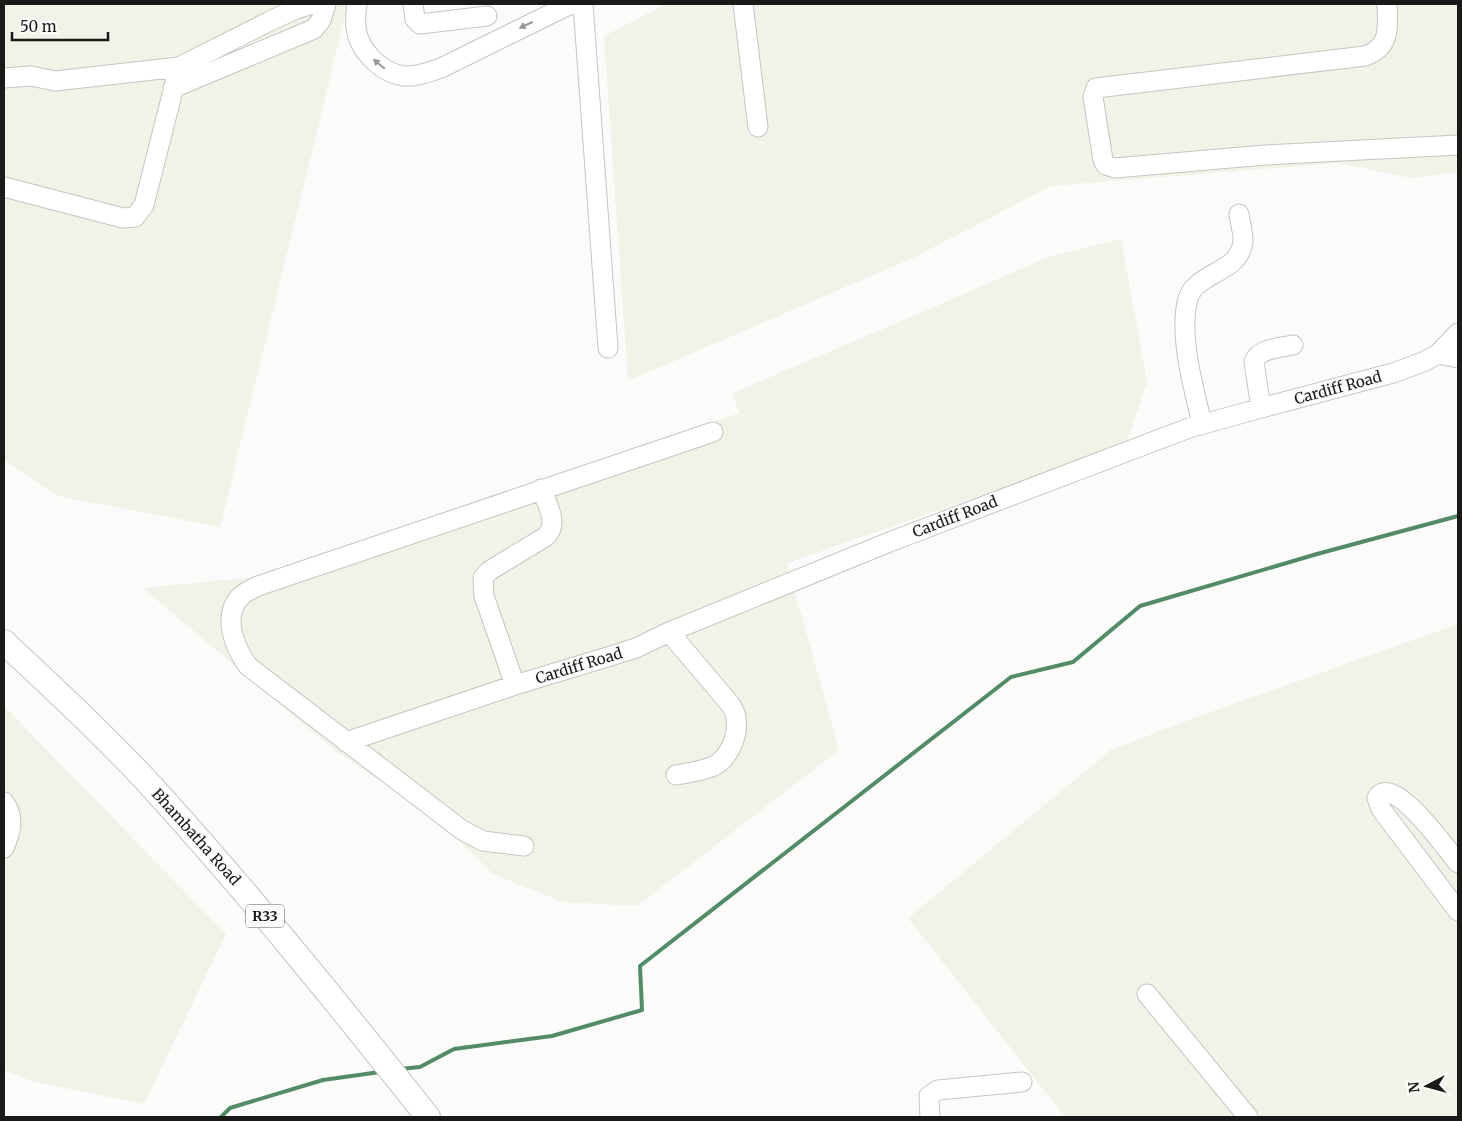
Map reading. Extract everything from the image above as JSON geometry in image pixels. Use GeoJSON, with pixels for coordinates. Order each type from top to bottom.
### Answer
{"type":"FeatureCollection","features":[{"type":"Feature","properties":{"kind":"main road","name":"Bhambatha Road"},"geometry":{"type":"LineString","coordinates":[[4,642],[105,739],[161,797],[271,922],[428,1117]]}},
{"type":"Feature","properties":{"kind":"street"},"geometry":{"type":"LineString","coordinates":[[4,78],[31,76],[55,81],[179,67],[269,12],[296,9],[313,4]]}},
{"type":"Feature","properties":{"kind":"street"},"geometry":{"type":"LineString","coordinates":[[173,88],[309,32],[322,20],[326,4]]}},
{"type":"Feature","properties":{"kind":"street"},"geometry":{"type":"LineString","coordinates":[[357,4],[356,27],[364,47],[376,63],[386,70],[404,76],[424,74],[442,68],[570,4]]}},
{"type":"Feature","properties":{"kind":"street"},"geometry":{"type":"LineString","coordinates":[[414,4],[415,19],[420,24],[487,16]]}},
{"type":"Feature","properties":{"kind":"street"},"geometry":{"type":"LineString","coordinates":[[583,4],[608,348]]}},
{"type":"Feature","properties":{"kind":"street"},"geometry":{"type":"LineString","coordinates":[[743,4],[758,127]]}},
{"type":"Feature","properties":{"kind":"street"},"geometry":{"type":"LineString","coordinates":[[1387,4],[1386,39],[1375,53],[1365,56],[1096,88],[1093,97],[1103,160],[1106,165],[1116,168],[1265,155],[1458,145]]}},
{"type":"Feature","properties":{"kind":"street"},"geometry":{"type":"LineString","coordinates":[[4,186],[123,218],[135,217],[144,205],[179,67]]}},
{"type":"Feature","properties":{"kind":"street"},"geometry":{"type":"LineString","coordinates":[[1202,424],[1189,364],[1186,310],[1192,290],[1233,262],[1240,252],[1243,240],[1239,214]]}},
{"type":"Feature","properties":{"kind":"street","name":"Cardiff Road"},"geometry":{"type":"LineString","coordinates":[[346,742],[515,685],[636,648],[669,632],[892,541],[1202,424],[1394,373],[1438,354],[1458,333]]}},
{"type":"Feature","properties":{"kind":"street"},"geometry":{"type":"LineString","coordinates":[[1261,408],[1254,362],[1255,357],[1260,352],[1293,345]]}},
{"type":"Feature","properties":{"kind":"street"},"geometry":{"type":"LineString","coordinates":[[1438,354],[1458,358]]}},
{"type":"Feature","properties":{"kind":"street"},"geometry":{"type":"LineString","coordinates":[[524,846],[492,843],[473,837],[248,666],[236,648],[231,625],[233,611],[241,596],[258,586],[713,432]]}},
{"type":"Feature","properties":{"kind":"street"},"geometry":{"type":"LineString","coordinates":[[515,685],[484,596],[483,578],[489,571],[545,537],[550,532],[552,517],[541,489]]}},
{"type":"Feature","properties":{"kind":"street"},"geometry":{"type":"LineString","coordinates":[[669,632],[730,704],[736,718],[736,733],[733,741],[726,755],[719,763],[702,770],[676,775]]}},
{"type":"Feature","properties":{"kind":"street"},"geometry":{"type":"LineString","coordinates":[[1456,854],[1417,812],[1398,796],[1389,792],[1383,792],[1379,795],[1378,803],[1380,809],[1458,911]]}},
{"type":"Feature","properties":{"kind":"street"},"geometry":{"type":"LineString","coordinates":[[4,802],[11,818],[10,835],[4,848]]}},
{"type":"Feature","properties":{"kind":"street"},"geometry":{"type":"LineString","coordinates":[[1148,994],[1248,1117]]}},
{"type":"Feature","properties":{"kind":"street"},"geometry":{"type":"LineString","coordinates":[[930,1117],[929,1096],[938,1090],[1022,1082]]}},
{"type":"Feature","properties":{"kind":"shaded area"},"geometry":{"type":"Polygon","coordinates":[[[4,4],[348,4],[220,527],[58,496],[4,460],[4,4]]]}},
{"type":"Feature","properties":{"kind":"shaded area"},"geometry":{"type":"Polygon","coordinates":[[[667,4],[1458,4],[1458,172],[1411,178],[1338,163],[1051,186],[915,257],[628,381],[604,36],[667,4]]]}},
{"type":"Feature","properties":{"kind":"shaded area"},"geometry":{"type":"Polygon","coordinates":[[[1121,239],[1147,382],[1126,445],[787,563],[839,750],[637,906],[563,902],[493,874],[433,816],[334,750],[143,588],[266,576],[739,413],[733,393],[1048,257],[1121,239]]]}},
{"type":"Feature","properties":{"kind":"shaded area"},"geometry":{"type":"Polygon","coordinates":[[[1458,624],[1458,1117],[1065,1117],[908,918],[1111,750],[1194,718],[1458,624]]]}},
{"type":"Feature","properties":{"kind":"shaded area"},"geometry":{"type":"Polygon","coordinates":[[[4,706],[226,934],[144,1104],[31,1081],[4,1070],[4,706]]]}},
{"type":"Feature","properties":{"kind":"waterway"},"geometry":{"type":"LineString","coordinates":[[400,1069],[420,1067],[454,1049],[552,1036],[642,1010],[640,966],[1011,677],[1073,662],[1140,606],[1317,554],[1458,516]]}},
{"type":"Feature","properties":{"kind":"waterway"},"geometry":{"type":"LineString","coordinates":[[221,1117],[230,1108],[323,1080],[380,1072]]}}]}
